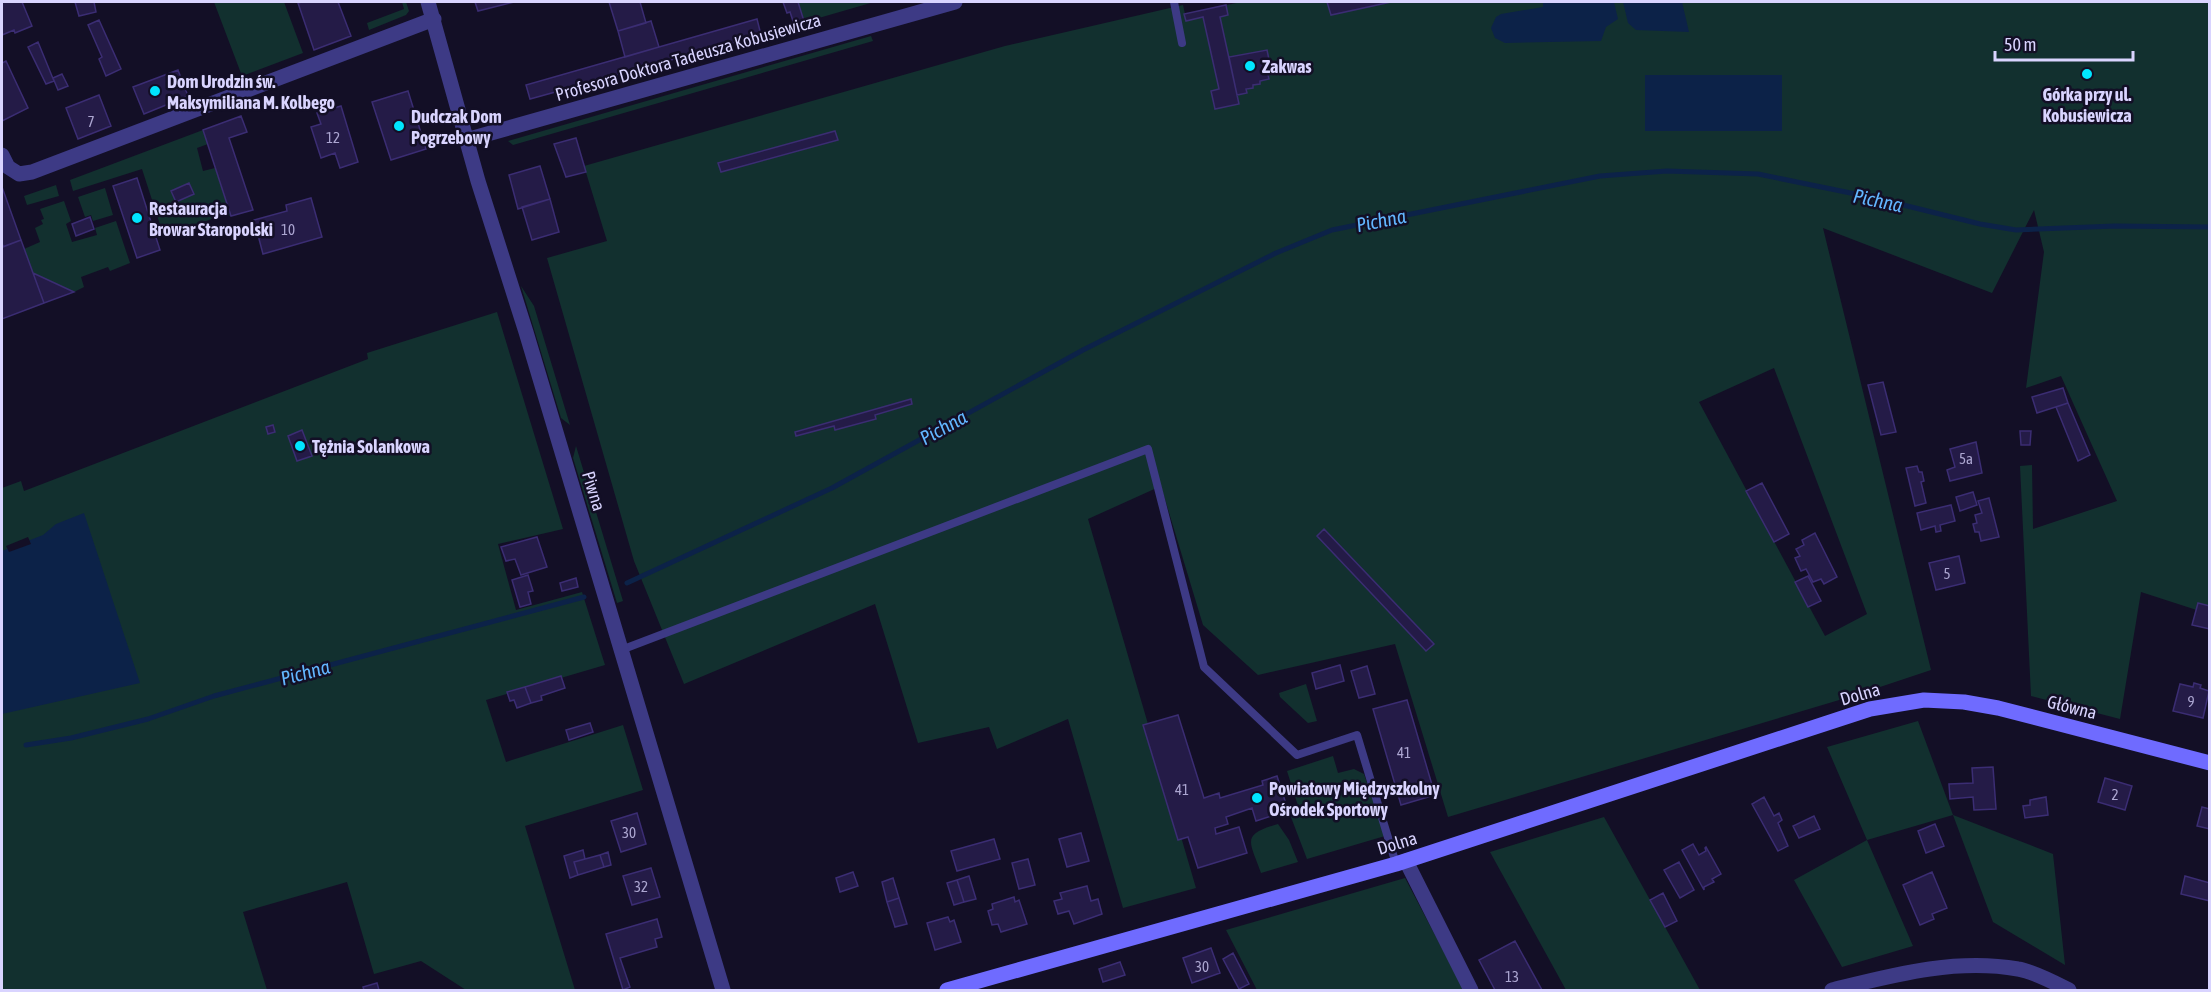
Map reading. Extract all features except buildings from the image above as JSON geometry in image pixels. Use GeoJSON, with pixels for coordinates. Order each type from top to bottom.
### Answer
{"type":"FeatureCollection","features":[{"type":"Feature","properties":{"kind":"street","name":"Piwna"},"geometry":{"type":"LineString","coordinates":[[428,2],[466,140],[723,990]]}},
{"type":"Feature","properties":{"kind":"street","name":"Profesora Doktora Tadeusza Kobusiewicza"},"geometry":{"type":"LineString","coordinates":[[466,140],[955,2]]}},
{"type":"Feature","properties":{"kind":"street"},"geometry":{"type":"LineString","coordinates":[[2,155],[9,167],[19,174],[32,172],[434,19]]}},
{"type":"Feature","properties":{"kind":"street","name":"Dolna"},"geometry":{"type":"LineString","coordinates":[[947,990],[1401,863],[1870,710],[1924,700]]}},
{"type":"Feature","properties":{"kind":"street","name":"Główna"},"geometry":{"type":"LineString","coordinates":[[1924,700],[1964,702],[1998,708],[2210,763]]}},
{"type":"Feature","properties":{"kind":"street"},"geometry":{"type":"LineString","coordinates":[[1401,863],[1472,990]]}},
{"type":"Feature","properties":{"kind":"street"},"geometry":{"type":"LineString","coordinates":[[1832,990],[1894,975],[1957,964],[2020,969],[2069,990]]}},
{"type":"Feature","properties":{"kind":"lane"},"geometry":{"type":"LineString","coordinates":[[1174,2],[1182,43]]}},
{"type":"Feature","properties":{"kind":"lane"},"geometry":{"type":"LineString","coordinates":[[621,650],[1148,449],[1204,667],[1297,755],[1357,735],[1401,863]]}},
{"type":"Feature","properties":{"kind":"green space"},"geometry":{"type":"Polygon","coordinates":[[[214,2],[284,2],[303,53],[242,76],[214,2]]]}},
{"type":"Feature","properties":{"kind":"green space"},"geometry":{"type":"Polygon","coordinates":[[[402,2],[406,2],[409,11],[406,15],[369,30],[367,23],[404,9],[402,2]]]}},
{"type":"Feature","properties":{"kind":"green space"},"geometry":{"type":"Polygon","coordinates":[[[798,2],[874,2],[805,22],[798,2]]]}},
{"type":"Feature","properties":{"kind":"green space"},"geometry":{"type":"Polygon","coordinates":[[[1241,2],[2209,2],[2209,614],[2141,592],[2120,719],[2031,696],[2020,466],[2032,465],[2033,529],[2117,501],[2061,376],[2026,388],[2044,252],[2034,210],[1992,293],[1823,228],[1931,670],[1856,695],[1448,817],[1395,644],[1258,675],[1203,625],[1161,486],[1088,519],[1196,888],[1123,908],[1068,719],[997,749],[989,727],[918,743],[875,604],[684,684],[634,561],[547,258],[607,241],[584,166],[1005,46],[1183,5],[1185,14],[1241,2]],[[1774,368],[1699,402],[1825,636],[1867,614],[1774,368]]]}},
{"type":"Feature","properties":{"kind":"green space"},"geometry":{"type":"Polygon","coordinates":[[[871,36],[873,41],[513,145],[508,141],[871,36]]]}},
{"type":"Feature","properties":{"kind":"green space"},"geometry":{"type":"Polygon","coordinates":[[[203,130],[208,144],[197,148],[203,171],[215,168],[231,216],[222,215],[164,237],[142,169],[73,191],[70,180],[203,130]]]}},
{"type":"Feature","properties":{"kind":"green space"},"geometry":{"type":"Polygon","coordinates":[[[56,185],[59,196],[27,205],[24,196],[56,185]]]}},
{"type":"Feature","properties":{"kind":"green space"},"geometry":{"type":"Polygon","coordinates":[[[105,188],[113,215],[93,221],[91,215],[85,217],[78,197],[105,188]]]}},
{"type":"Feature","properties":{"kind":"green space"},"geometry":{"type":"Polygon","coordinates":[[[64,201],[71,221],[66,224],[72,242],[97,235],[95,228],[116,221],[130,263],[110,271],[108,267],[81,277],[84,287],[74,292],[33,273],[24,249],[40,242],[35,228],[43,224],[41,220],[44,219],[40,209],[64,201]]]}},
{"type":"Feature","properties":{"kind":"green space"},"geometry":{"type":"Polygon","coordinates":[[[521,286],[534,306],[570,425],[561,418],[521,286]]]}},
{"type":"Feature","properties":{"kind":"green space"},"geometry":{"type":"Polygon","coordinates":[[[497,312],[563,529],[498,544],[516,610],[582,592],[605,665],[486,700],[506,762],[623,725],[643,790],[525,826],[575,990],[466,990],[421,961],[374,974],[347,882],[243,912],[267,990],[2,990],[2,488],[21,481],[24,491],[368,359],[367,353],[497,312]]]}},
{"type":"Feature","properties":{"kind":"green space"},"geometry":{"type":"Polygon","coordinates":[[[576,446],[623,601],[617,603],[573,458],[576,446]]]}},
{"type":"Feature","properties":{"kind":"green space"},"geometry":{"type":"Polygon","coordinates":[[[1306,684],[1317,721],[1308,723],[1280,697],[1279,693],[1306,684]]]}},
{"type":"Feature","properties":{"kind":"green space"},"geometry":{"type":"Polygon","coordinates":[[[1918,721],[1953,815],[1867,840],[1827,747],[1918,721]]]}},
{"type":"Feature","properties":{"kind":"green space"},"geometry":{"type":"Polygon","coordinates":[[[1333,756],[1338,773],[1354,769],[1364,774],[1385,836],[1307,859],[1289,812],[1299,809],[1287,771],[1333,756]]]}},
{"type":"Feature","properties":{"kind":"green space"},"geometry":{"type":"Polygon","coordinates":[[[1953,815],[2053,854],[2065,965],[1993,922],[1953,815]]]}},
{"type":"Feature","properties":{"kind":"green space"},"geometry":{"type":"Polygon","coordinates":[[[1604,817],[1700,990],[1566,990],[1490,852],[1604,817]]]}},
{"type":"Feature","properties":{"kind":"green space"},"geometry":{"type":"Polygon","coordinates":[[[1278,824],[1289,840],[1298,862],[1261,873],[1251,841],[1258,832],[1278,824]]]}},
{"type":"Feature","properties":{"kind":"green space"},"geometry":{"type":"Polygon","coordinates":[[[1867,840],[1913,946],[1842,967],[1794,880],[1867,840]]]}},
{"type":"Feature","properties":{"kind":"green space"},"geometry":{"type":"Polygon","coordinates":[[[1405,878],[1464,990],[1257,990],[1226,930],[1405,878]]]}},
{"type":"Feature","properties":{"kind":"water"},"geometry":{"type":"Polygon","coordinates":[[[1543,2],[1614,2],[1618,19],[1606,27],[1601,41],[1505,43],[1495,38],[1491,28],[1496,17],[1501,14],[1543,7],[1543,2]]]}},
{"type":"Feature","properties":{"kind":"water"},"geometry":{"type":"Polygon","coordinates":[[[1623,2],[1682,2],[1689,32],[1636,30],[1628,23],[1623,2]]]}},
{"type":"Feature","properties":{"kind":"water"},"geometry":{"type":"Polygon","coordinates":[[[1645,75],[1782,75],[1782,131],[1645,131],[1645,75]]]}},
{"type":"Feature","properties":{"kind":"water"},"geometry":{"type":"Polygon","coordinates":[[[84,513],[140,683],[2,714],[2,551],[43,535],[56,524],[84,513]]]}},
{"type":"Feature","properties":{"kind":"pier"},"geometry":{"type":"Polygon","coordinates":[[[28,537],[31,544],[9,552],[6,546],[28,537]]]}},
{"type":"Feature","properties":{"kind":"waterway","name":"Pichna"},"geometry":{"type":"LineString","coordinates":[[627,583],[832,488],[1083,350],[1276,253],[1332,230],[1600,176],[1667,171],[1758,174],[2016,230],[2115,226],[2210,227]]}},
{"type":"Feature","properties":{"kind":"waterway","name":"Pichna"},"geometry":{"type":"LineString","coordinates":[[26,745],[71,738],[148,719],[214,696],[584,597]]}},
{"type":"Feature","properties":{"kind":"place","name":"Zakwas"},"geometry":{"type":"Point","coordinates":[1250,66]}},
{"type":"Feature","properties":{"kind":"place","name":"Górka przy ul. Kobusiewicza"},"geometry":{"type":"Point","coordinates":[2087,74]}},
{"type":"Feature","properties":{"kind":"place","name":"Dom Urodzin św. Maksymiliana M. Kolbego"},"geometry":{"type":"Point","coordinates":[155,91]}},
{"type":"Feature","properties":{"kind":"place","name":"Dudczak Dom Pogrzebowy"},"geometry":{"type":"Point","coordinates":[399,126]}},
{"type":"Feature","properties":{"kind":"place","name":"Restauracja Browar Staropolski"},"geometry":{"type":"Point","coordinates":[137,218]}},
{"type":"Feature","properties":{"kind":"place","name":"Tężnia Solankowa"},"geometry":{"type":"Point","coordinates":[300,446]}},
{"type":"Feature","properties":{"kind":"place","name":"Powiatowy Międzyszkolny Ośrodek Sportowy"},"geometry":{"type":"Point","coordinates":[1257,798]}}]}
